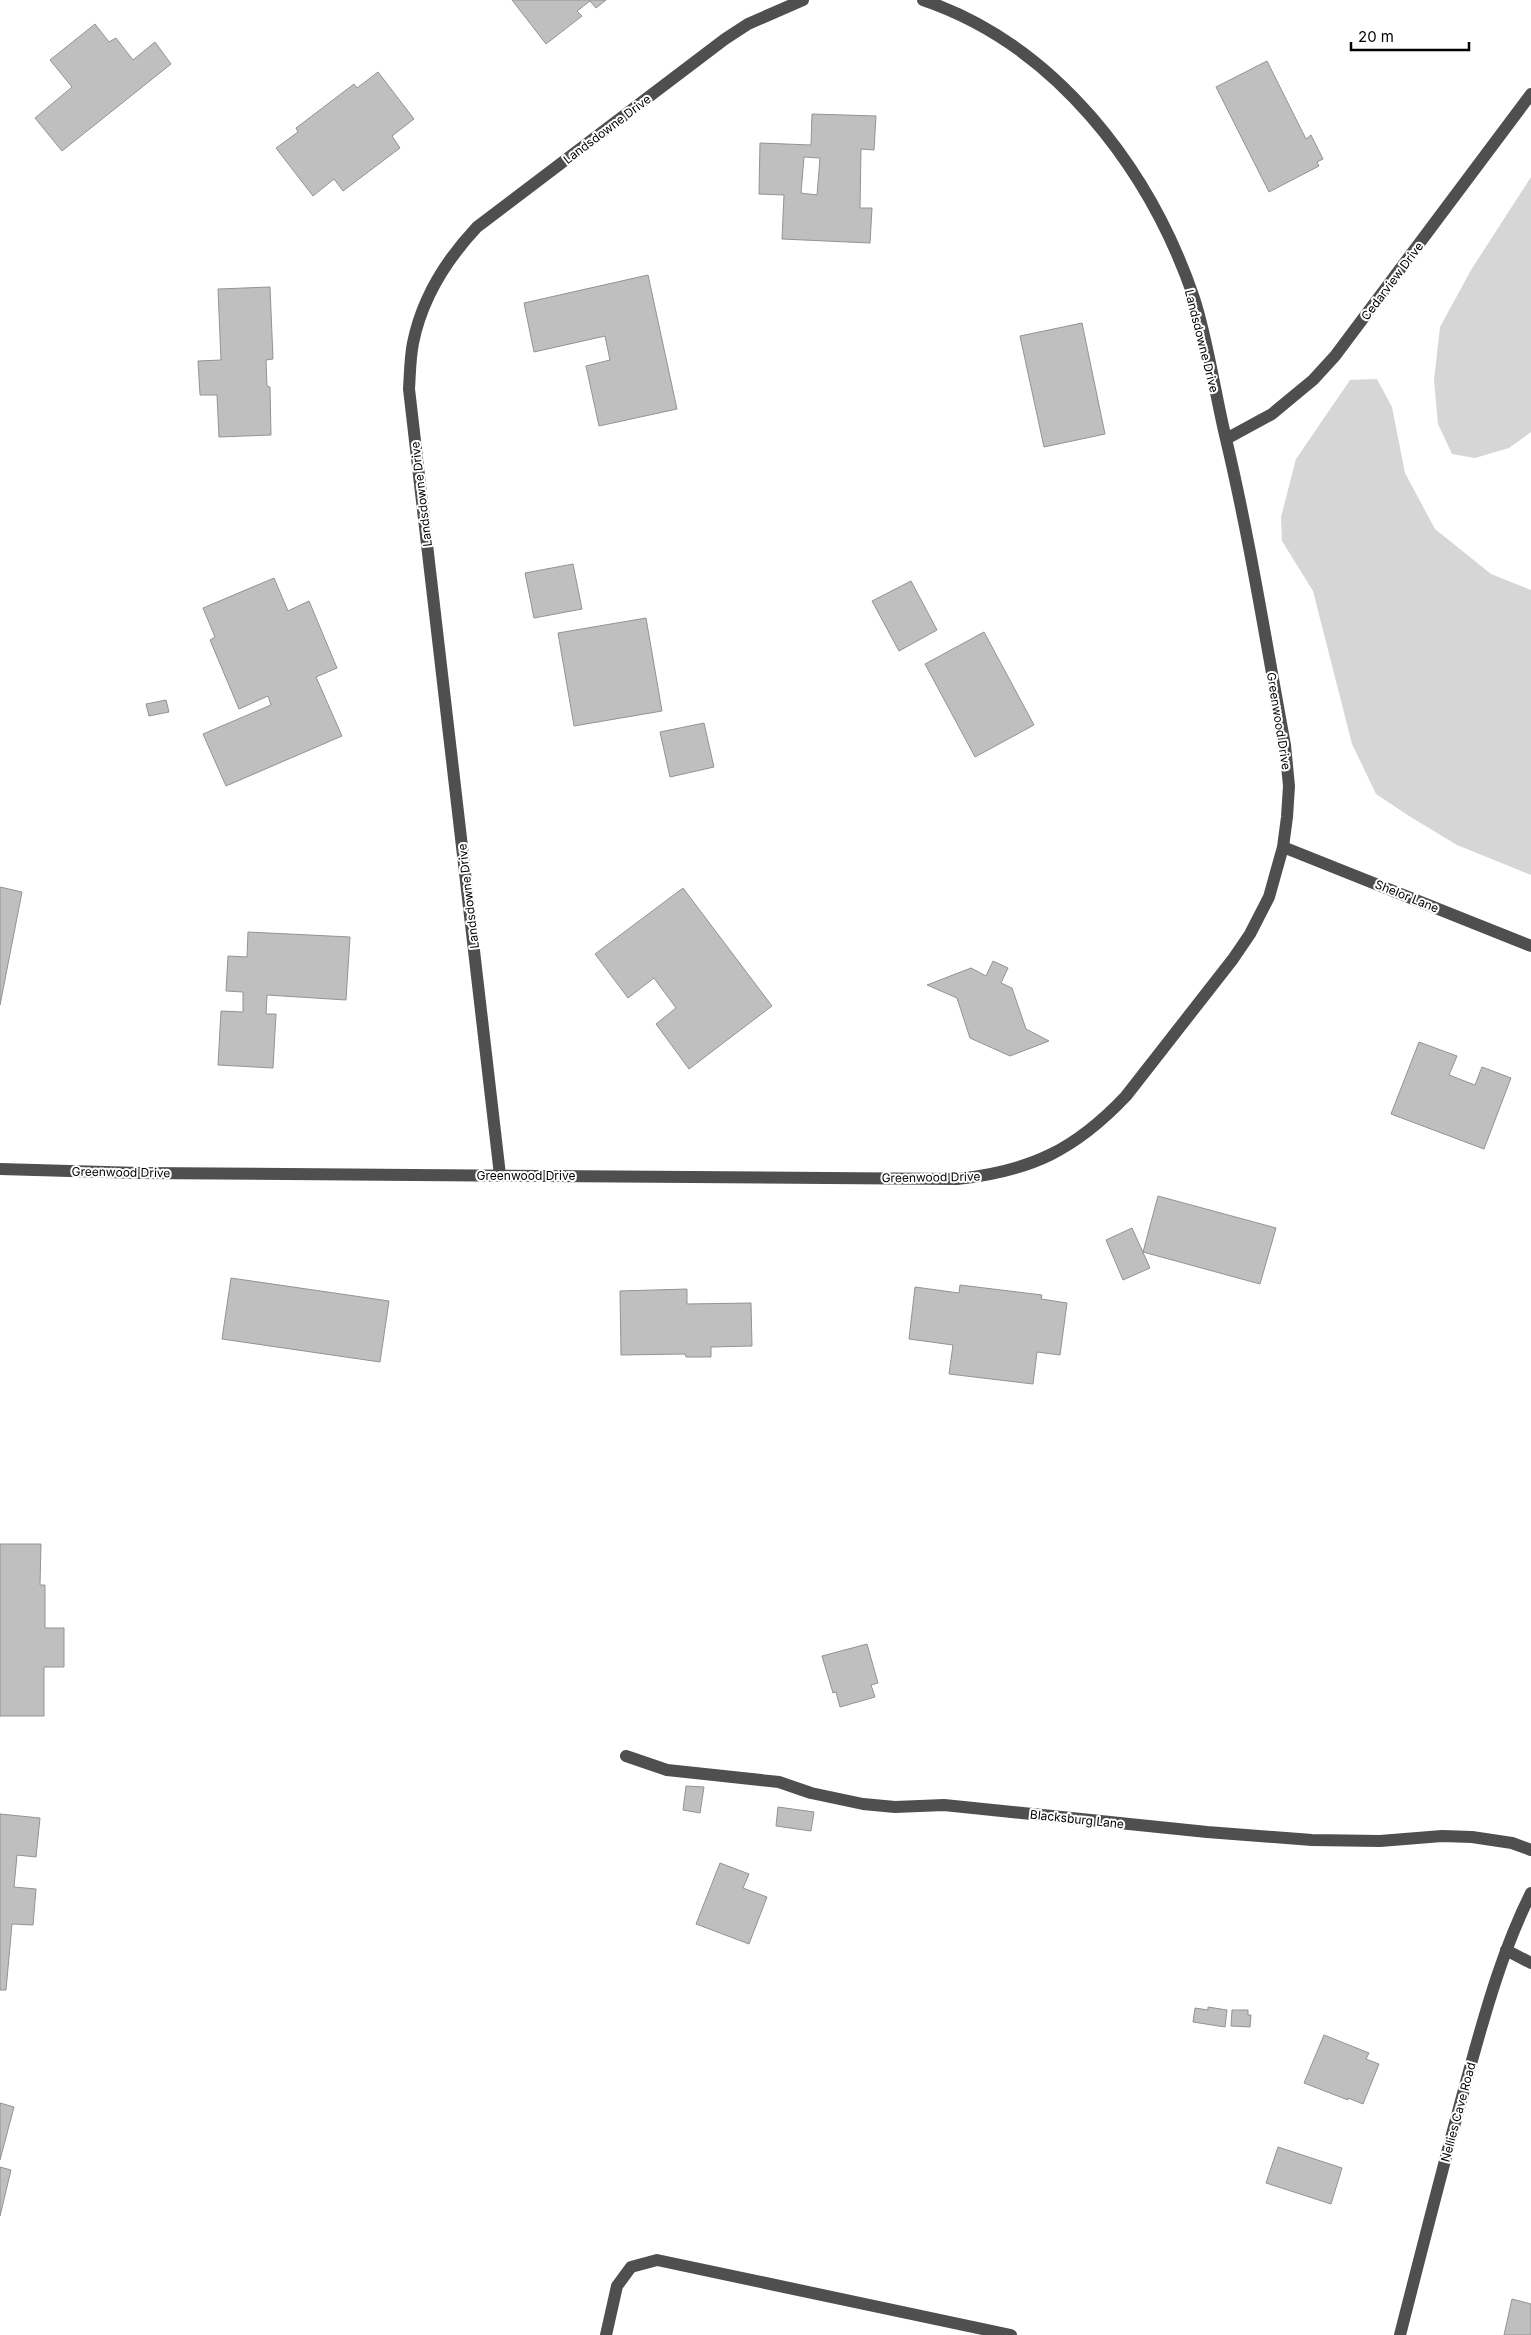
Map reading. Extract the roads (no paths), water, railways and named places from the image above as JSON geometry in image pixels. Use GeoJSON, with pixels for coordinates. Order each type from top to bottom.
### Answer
{"type":"FeatureCollection","features":[{"type":"Feature","properties":{"kind":"street","name":"Landsdowne Drive"},"geometry":{"type":"LineString","coordinates":[[500,1175],[409,389],[412,344],[422,309],[438,277],[458,247],[478,227],[725,39],[748,24],[803,0]]}},
{"type":"Feature","properties":{"kind":"street","name":"Landsdowne Drive"},"geometry":{"type":"LineString","coordinates":[[924,0],[951,9],[981,24],[1037,63],[1074,97],[1110,140],[1149,197],[1174,248],[1194,300],[1226,440]]}},
{"type":"Feature","properties":{"kind":"street","name":"Cedarview Drive"},"geometry":{"type":"LineString","coordinates":[[1226,440],[1272,414],[1313,380],[1335,356],[1531,94]]}},
{"type":"Feature","properties":{"kind":"street","name":"Greenwood Drive"},"geometry":{"type":"LineString","coordinates":[[0,1170],[150,1174],[957,1179],[993,1175],[1020,1168],[1054,1154],[1078,1139],[1108,1116],[1126,1096],[1233,960],[1250,934],[1269,897],[1283,847],[1289,786],[1285,745],[1235,473],[1226,440]]}},
{"type":"Feature","properties":{"kind":"street","name":"Shelor Lane"},"geometry":{"type":"LineString","coordinates":[[1283,847],[1531,946]]}},
{"type":"Feature","properties":{"kind":"street","name":"Blacksburg Lane"},"geometry":{"type":"LineString","coordinates":[[626,1756],[667,1770],[771,1781],[863,1804],[896,1807],[944,1805],[1207,1832],[1312,1840],[1380,1842],[1442,1836],[1472,1837],[1512,1843],[1531,1850]]}},
{"type":"Feature","properties":{"kind":"street","name":"Nellies Cave Road"},"geometry":{"type":"LineString","coordinates":[[1400,2335],[1456,2117],[1506,1950],[1531,1893]]}},
{"type":"Feature","properties":{"kind":"street"},"geometry":{"type":"LineString","coordinates":[[1506,1950],[1531,1963]]}},
{"type":"Feature","properties":{"kind":"street"},"geometry":{"type":"LineString","coordinates":[[606,2335],[617,2286],[631,2267],[657,2260],[1011,2335]]}}]}
